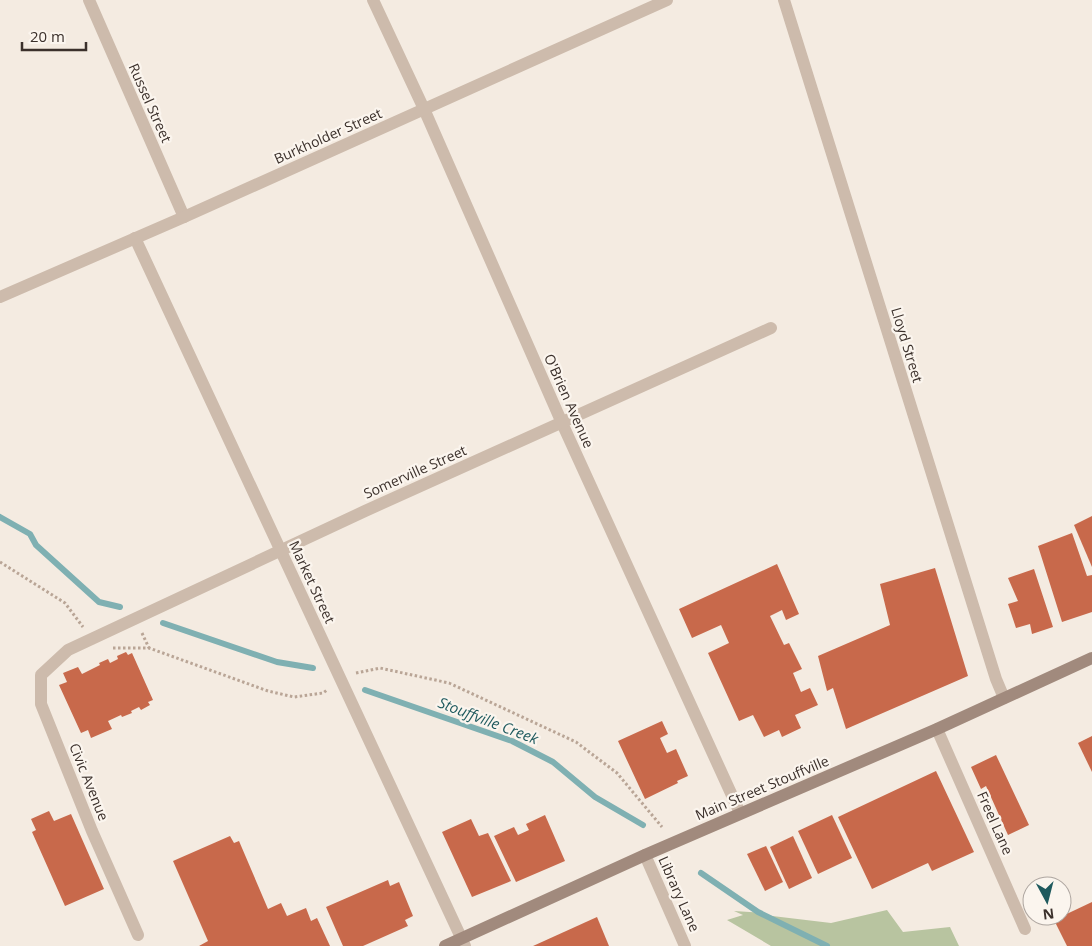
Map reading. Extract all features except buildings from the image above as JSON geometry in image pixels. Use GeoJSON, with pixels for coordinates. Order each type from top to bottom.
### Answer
{"type":"FeatureCollection","features":[{"type":"Feature","properties":{"kind":"main road","name":"Main Street Stouffville"},"geometry":{"type":"LineString","coordinates":[[445,946],[464,942],[645,855],[937,729],[1092,658]]}},
{"type":"Feature","properties":{"kind":"street","name":"Russel Street"},"geometry":{"type":"LineString","coordinates":[[89,0],[184,217]]}},
{"type":"Feature","properties":{"kind":"street","name":"O'Brien Avenue"},"geometry":{"type":"LineString","coordinates":[[373,0],[424,109],[562,423],[740,813]]}},
{"type":"Feature","properties":{"kind":"street","name":"Burkholder Street"},"geometry":{"type":"LineString","coordinates":[[0,297],[184,217],[667,0]]}},
{"type":"Feature","properties":{"kind":"street","name":"Lloyd Street"},"geometry":{"type":"LineString","coordinates":[[784,0],[994,674],[1004,698]]}},
{"type":"Feature","properties":{"kind":"street","name":"Market Street"},"geometry":{"type":"LineString","coordinates":[[135,238],[464,942]]}},
{"type":"Feature","properties":{"kind":"street","name":"Somerville Street"},"geometry":{"type":"LineString","coordinates":[[72,648],[365,511],[771,328]]}},
{"type":"Feature","properties":{"kind":"street","name":"Civic Avenue"},"geometry":{"type":"LineString","coordinates":[[72,648],[41,675],[41,704],[92,831],[138,934]]}},
{"type":"Feature","properties":{"kind":"street","name":"Freel Lane"},"geometry":{"type":"LineString","coordinates":[[937,729],[1025,929]]}},
{"type":"Feature","properties":{"kind":"street","name":"Library Lane"},"geometry":{"type":"LineString","coordinates":[[645,855],[685,946]]}},
{"type":"Feature","properties":{"kind":"green space"},"geometry":{"type":"Polygon","coordinates":[[[887,910],[903,932],[950,927],[959,946],[771,946],[727,920],[743,915],[734,911],[831,923],[887,910]]]}},
{"type":"Feature","properties":{"kind":"waterway","name":"Stouffville Creek"},"geometry":{"type":"LineString","coordinates":[[0,517],[30,534],[36,545],[99,602],[120,607]]}},
{"type":"Feature","properties":{"kind":"waterway","name":"Stouffville Creek"},"geometry":{"type":"LineString","coordinates":[[163,623],[277,662],[313,668]]}},
{"type":"Feature","properties":{"kind":"waterway","name":"Stouffville Creek"},"geometry":{"type":"LineString","coordinates":[[365,690],[512,741],[553,762],[595,797],[643,825]]}},
{"type":"Feature","properties":{"kind":"waterway","name":"Stouffville Creek"},"geometry":{"type":"LineString","coordinates":[[701,873],[758,912],[827,946]]}}]}
